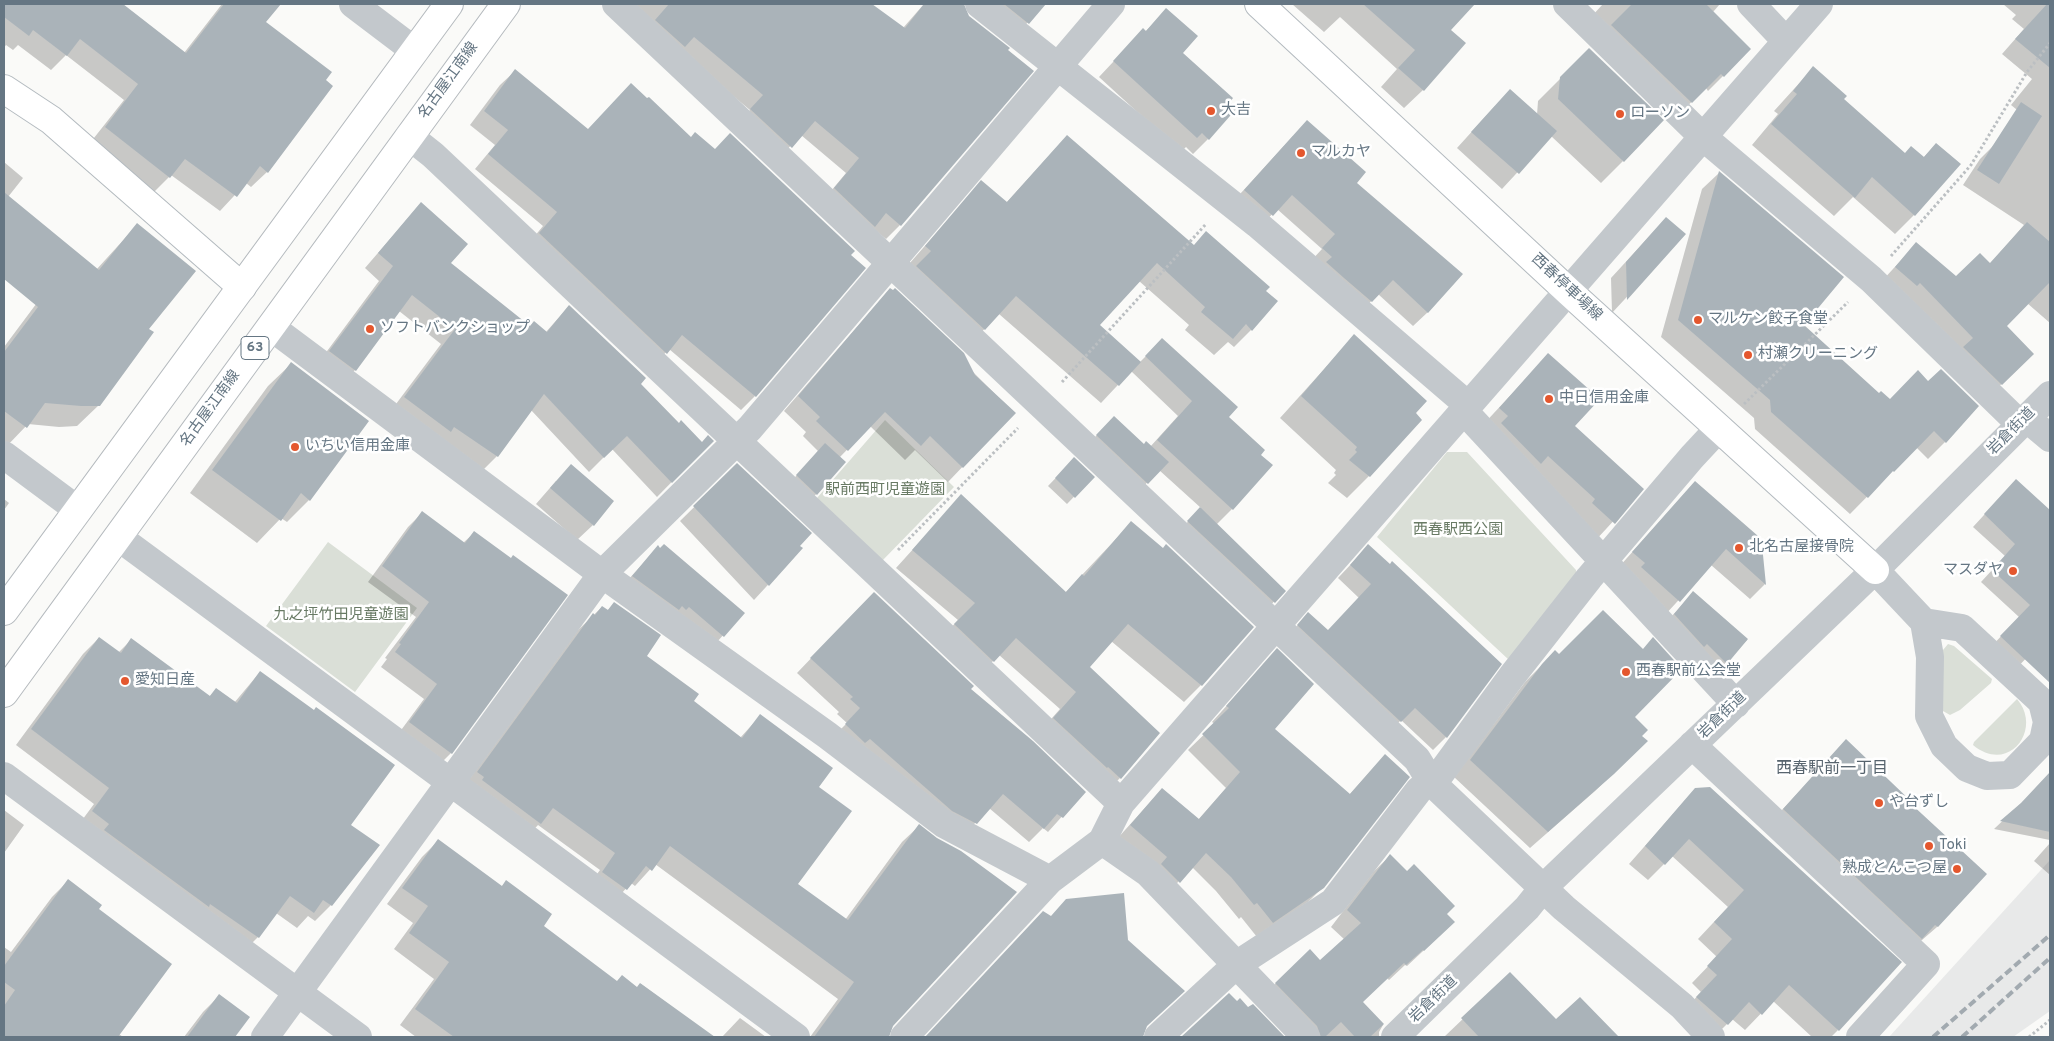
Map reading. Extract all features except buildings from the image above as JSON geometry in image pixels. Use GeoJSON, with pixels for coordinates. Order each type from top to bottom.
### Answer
{"type":"FeatureCollection","features":[{"type":"Feature","properties":{"kind":"main road"},"geometry":{"type":"LineString","coordinates":[[4,611],[449,4]]}},
{"type":"Feature","properties":{"kind":"main road","name":"名古屋江南線"},"geometry":{"type":"LineString","coordinates":[[4,693],[506,4]]}},
{"type":"Feature","properties":{"kind":"main road","name":"西春停車場線"},"geometry":{"type":"LineString","coordinates":[[1259,4],[1569,292],[1874,570]]}},
{"type":"Feature","properties":{"kind":"main road"},"geometry":{"type":"LineString","coordinates":[[4,89],[56,124],[242,287]]}},
{"type":"Feature","properties":{"kind":"street"},"geometry":{"type":"LineString","coordinates":[[352,4],[415,51]]}},
{"type":"Feature","properties":{"kind":"street"},"geometry":{"type":"LineString","coordinates":[[616,4],[1416,759],[1431,782],[1543,888],[1682,1006],[1711,1037]]}},
{"type":"Feature","properties":{"kind":"street"},"geometry":{"type":"LineString","coordinates":[[979,4],[1258,224],[1467,409],[1604,562],[1736,704]]}},
{"type":"Feature","properties":{"kind":"street"},"geometry":{"type":"LineString","coordinates":[[265,1037],[602,574],[750,428],[1111,4]]}},
{"type":"Feature","properties":{"kind":"street"},"geometry":{"type":"LineString","coordinates":[[1567,4],[1702,137],[1871,279],[2023,421],[2050,438]]}},
{"type":"Feature","properties":{"kind":"street"},"geometry":{"type":"LineString","coordinates":[[1751,4],[1786,41]]}},
{"type":"Feature","properties":{"kind":"street"},"geometry":{"type":"LineString","coordinates":[[904,1037],[1050,880],[1102,841],[1121,803],[1819,4]]}},
{"type":"Feature","properties":{"kind":"street"},"geometry":{"type":"LineString","coordinates":[[409,136],[433,155],[1121,803]]}},
{"type":"Feature","properties":{"kind":"street"},"geometry":{"type":"LineString","coordinates":[[271,327],[602,574],[819,730],[944,824],[1050,880]]}},
{"type":"Feature","properties":{"kind":"street","name":"岩倉街道"},"geometry":{"type":"LineString","coordinates":[[1395,1037],[1527,908],[1543,888],[1874,570],[2050,395]]}},
{"type":"Feature","properties":{"kind":"street"},"geometry":{"type":"LineString","coordinates":[[1158,1037],[1236,965],[1333,902],[1420,790],[1441,773],[1524,661],[1604,562],[1692,457],[1719,428]]}},
{"type":"Feature","properties":{"kind":"street"},"geometry":{"type":"LineString","coordinates":[[4,454],[78,510]]}},
{"type":"Feature","properties":{"kind":"street"},"geometry":{"type":"LineString","coordinates":[[118,537],[796,1037]]}},
{"type":"Feature","properties":{"kind":"street"},"geometry":{"type":"LineString","coordinates":[[1874,570],[1924,622],[1930,657],[1929,716],[1944,746],[1967,768],[1988,776],[2010,775],[2044,741],[2047,722],[2042,702],[1962,628],[1924,622]]}},
{"type":"Feature","properties":{"kind":"street"},"geometry":{"type":"LineString","coordinates":[[1692,745],[1926,964],[1860,1037]]}},
{"type":"Feature","properties":{"kind":"street"},"geometry":{"type":"LineString","coordinates":[[4,776],[358,1037]]}},
{"type":"Feature","properties":{"kind":"street"},"geometry":{"type":"LineString","coordinates":[[1102,841],[1148,873],[1306,1037]]}},
{"type":"Feature","properties":{"kind":"path"},"geometry":{"type":"LineString","coordinates":[[1744,404],[1871,279],[1971,166],[2027,72],[2050,43]]}},
{"type":"Feature","properties":{"kind":"path"},"geometry":{"type":"LineString","coordinates":[[2029,1037],[2050,1020]]}},
{"type":"Feature","properties":{"kind":"shaded area"},"geometry":{"type":"Polygon","coordinates":[[[2050,860],[2050,1011],[2013,1037],[1889,1037],[2050,860]]]}},
{"type":"Feature","properties":{"kind":"green space","name":"駅前西町児童遊園"},"geometry":{"type":"Polygon","coordinates":[[[885,420],[954,487],[882,561],[817,498],[885,420]]]}},
{"type":"Feature","properties":{"kind":"green space","name":"西春駅西公園"},"geometry":{"type":"Polygon","coordinates":[[[1447,452],[1467,452],[1576,570],[1576,581],[1509,660],[1377,537],[1447,452]]]}},
{"type":"Feature","properties":{"kind":"green space","name":"九之坪竹田児童遊園"},"geometry":{"type":"Polygon","coordinates":[[[328,542],[417,608],[355,692],[266,626],[328,542]]]}},
{"type":"Feature","properties":{"kind":"green space"},"geometry":{"type":"Polygon","coordinates":[[[1948,644],[1954,646],[1992,679],[1991,683],[1960,710],[1950,715],[1943,711],[1943,650],[1948,644]]]}},
{"type":"Feature","properties":{"kind":"green space"},"geometry":{"type":"Polygon","coordinates":[[[2017,699],[2024,711],[2026,723],[2024,735],[2018,744],[2010,752],[1999,755],[1986,753],[1973,745],[1974,742],[2017,699]]]}},
{"type":"Feature","properties":{"kind":"railway"},"geometry":{"type":"LineString","coordinates":[[1933,1037],[2050,935]]}},
{"type":"Feature","properties":{"kind":"railway"},"geometry":{"type":"LineString","coordinates":[[1962,1037],[2050,958]]}},
{"type":"Feature","properties":{"kind":"place","name":"大吉"},"geometry":{"type":"Point","coordinates":[1211,111]}},
{"type":"Feature","properties":{"kind":"place","name":"ローソン"},"geometry":{"type":"Point","coordinates":[1620,114]}},
{"type":"Feature","properties":{"kind":"place","name":"マルカヤ"},"geometry":{"type":"Point","coordinates":[1301,153]}},
{"type":"Feature","properties":{"kind":"place","name":"マルケン餃子食堂"},"geometry":{"type":"Point","coordinates":[1698,320]}},
{"type":"Feature","properties":{"kind":"place","name":"ソフトバンクショップ"},"geometry":{"type":"Point","coordinates":[370,329]}},
{"type":"Feature","properties":{"kind":"place","name":"村瀬クリーニング"},"geometry":{"type":"Point","coordinates":[1748,355]}},
{"type":"Feature","properties":{"kind":"place","name":"中日信用金庫"},"geometry":{"type":"Point","coordinates":[1549,399]}},
{"type":"Feature","properties":{"kind":"place","name":"いちい信用金庫"},"geometry":{"type":"Point","coordinates":[295,447]}},
{"type":"Feature","properties":{"kind":"place","name":"北名古屋接骨院"},"geometry":{"type":"Point","coordinates":[1739,548]}},
{"type":"Feature","properties":{"kind":"place","name":"マスダヤ"},"geometry":{"type":"Point","coordinates":[2013,571]}},
{"type":"Feature","properties":{"kind":"place","name":"西春駅前公会堂"},"geometry":{"type":"Point","coordinates":[1626,672]}},
{"type":"Feature","properties":{"kind":"place","name":"愛知日産"},"geometry":{"type":"Point","coordinates":[125,681]}},
{"type":"Feature","properties":{"kind":"place","name":"や台ずし"},"geometry":{"type":"Point","coordinates":[1879,803]}},
{"type":"Feature","properties":{"kind":"place","name":"Toki"},"geometry":{"type":"Point","coordinates":[1929,846]}},
{"type":"Feature","properties":{"kind":"place","name":"熟成とんこつ屋"},"geometry":{"type":"Point","coordinates":[1957,869]}},
{"type":"Feature","properties":{"kind":"district","name":"西春駅前一丁目"},"geometry":{"type":"Point","coordinates":[1832,770]}}]}
